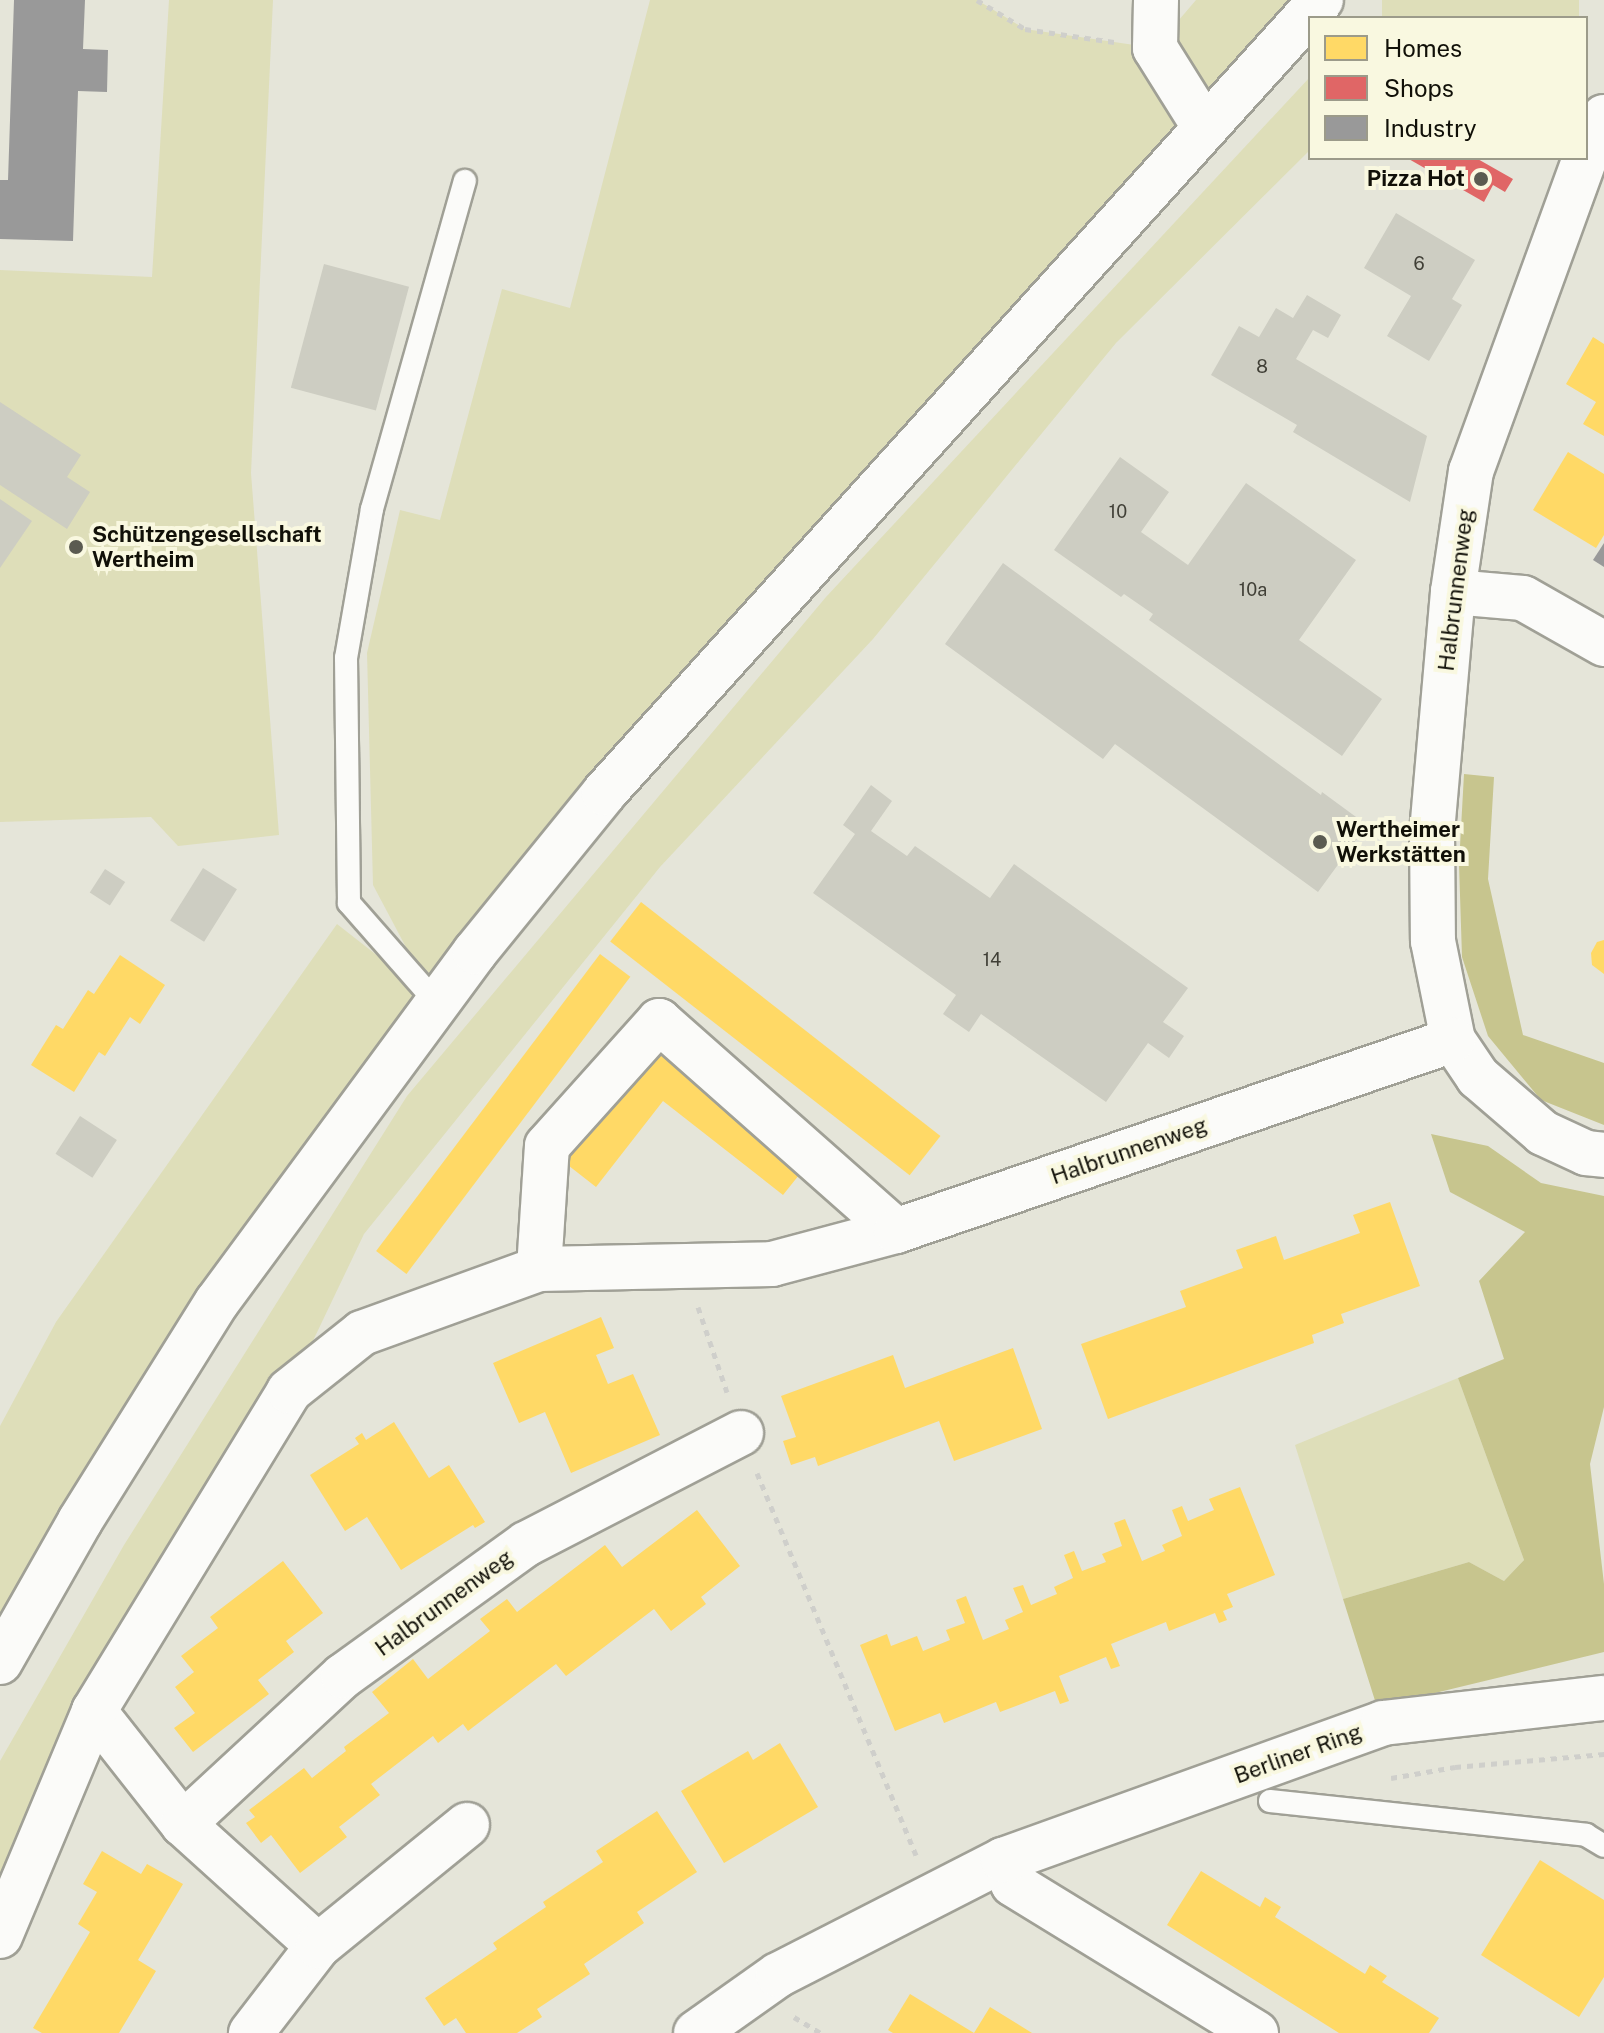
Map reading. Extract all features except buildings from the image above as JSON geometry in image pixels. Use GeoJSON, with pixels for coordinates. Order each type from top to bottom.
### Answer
{"type":"FeatureCollection","features":[{"type":"Feature","properties":{"kind":"street"},"geometry":{"type":"LineString","coordinates":[[1156,0],[1155,48],[1205,128]]}},
{"type":"Feature","properties":{"kind":"street"},"geometry":{"type":"LineString","coordinates":[[0,1662],[80,1521],[217,1302],[436,1002],[604,793],[1321,0]]}},
{"type":"Feature","properties":{"kind":"street","name":"Halbrunnenweg"},"geometry":{"type":"LineString","coordinates":[[1588,150],[1604,117]]}},
{"type":"Feature","properties":{"kind":"street","name":"Halbrunnenweg"},"geometry":{"type":"LineString","coordinates":[[1584,160],[1471,471],[1453,592],[1432,832],[1433,941],[1453,1040],[1478,1077],[1543,1133],[1586,1153],[1604,1155]]}},
{"type":"Feature","properties":{"kind":"street"},"geometry":{"type":"LineString","coordinates":[[1453,592],[1523,598],[1604,644]]}},
{"type":"Feature","properties":{"kind":"street"},"geometry":{"type":"LineString","coordinates":[[539,1269],[547,1146],[659,1021],[896,1231]]}},
{"type":"Feature","properties":{"kind":"street","name":"Halbrunnenweg"},"geometry":{"type":"LineString","coordinates":[[0,1936],[94,1711],[289,1391],[362,1333],[539,1269],[772,1264],[896,1231],[1453,1040]]}},
{"type":"Feature","properties":{"kind":"street","name":"Halbrunnenweg"},"geometry":{"type":"LineString","coordinates":[[183,1824],[343,1676],[526,1544],[741,1433]]}},
{"type":"Feature","properties":{"kind":"street","name":"Berliner Ring"},"geometry":{"type":"LineString","coordinates":[[696,2033],[778,1975],[1003,1860],[1383,1723],[1604,1698]]}},
{"type":"Feature","properties":{"kind":"street"},"geometry":{"type":"LineString","coordinates":[[94,1711],[183,1824],[318,1946]]}},
{"type":"Feature","properties":{"kind":"street"},"geometry":{"type":"LineString","coordinates":[[251,2033],[318,1946],[467,1825]]}},
{"type":"Feature","properties":{"kind":"street"},"geometry":{"type":"LineString","coordinates":[[1003,1860],[1013,1884],[1256,2033]]}},
{"type":"Feature","properties":{"kind":"lane"},"geometry":{"type":"LineString","coordinates":[[436,1002],[349,903],[346,658],[372,509],[465,181]]}},
{"type":"Feature","properties":{"kind":"lane"},"geometry":{"type":"LineString","coordinates":[[1270,1801],[1586,1835],[1604,1846]]}},
{"type":"Feature","properties":{"kind":"path"},"geometry":{"type":"LineString","coordinates":[[977,0],[1025,29],[1155,48]]}},
{"type":"Feature","properties":{"kind":"path"},"geometry":{"type":"LineString","coordinates":[[683,1266],[741,1433],[933,1897]]}},
{"type":"Feature","properties":{"kind":"path"},"geometry":{"type":"LineString","coordinates":[[1379,1780],[1455,1767],[1604,1754]]}},
{"type":"Feature","properties":{"kind":"path"},"geometry":{"type":"LineString","coordinates":[[784,2011],[821,2033]]}},
{"type":"Feature","properties":{"kind":"green space"},"geometry":{"type":"Polygon","coordinates":[[[169,0],[273,0],[251,473],[279,835],[178,846],[151,817],[0,822],[0,270],[152,277],[169,0]]]}},
{"type":"Feature","properties":{"kind":"green space"},"geometry":{"type":"Polygon","coordinates":[[[650,0],[977,0],[1025,29],[1155,48],[1196,0],[1321,0],[475,952],[0,1662],[0,1426],[56,1322],[337,924],[434,1000],[373,885],[367,653],[400,510],[440,520],[502,289],[570,308],[650,0]]]}},
{"type":"Feature","properties":{"kind":"green space"},"geometry":{"type":"Polygon","coordinates":[[[1382,0],[1579,0],[1579,16],[1382,16],[1382,0]]]}},
{"type":"Feature","properties":{"kind":"green space"},"geometry":{"type":"Polygon","coordinates":[[[1308,79],[1308,152],[1116,343],[873,639],[660,867],[364,1234],[289,1391],[0,1936],[0,1761],[124,1545],[407,1096],[826,597],[1308,79]]]}},
{"type":"Feature","properties":{"kind":"green space"},"geometry":{"type":"Polygon","coordinates":[[[1458,1378],[1524,1560],[1504,1581],[1469,1562],[1343,1599],[1295,1445],[1458,1378]]]}},
{"type":"Feature","properties":{"kind":"shaded area"},"geometry":{"type":"Polygon","coordinates":[[[1464,774],[1494,777],[1488,879],[1523,1035],[1604,1063],[1604,1125],[1541,1100],[1488,1036],[1462,957],[1459,864],[1464,774]]]}},
{"type":"Feature","properties":{"kind":"shaded area"},"geometry":{"type":"Polygon","coordinates":[[[1431,1134],[1488,1146],[1541,1183],[1604,1196],[1604,1407],[1590,1464],[1604,1584],[1604,1652],[1377,1707],[1343,1599],[1469,1562],[1504,1581],[1524,1560],[1458,1378],[1504,1359],[1479,1281],[1525,1232],[1450,1192],[1431,1134]]]}},
{"type":"Feature","properties":{"kind":"place","name":"Pizza Hot"},"geometry":{"type":"Point","coordinates":[1481,179]}},
{"type":"Feature","properties":{"kind":"place","name":"Schützengesellschaft Wertheim"},"geometry":{"type":"Point","coordinates":[76,547]}},
{"type":"Feature","properties":{"kind":"place","name":"Wertheimer Werkstätten"},"geometry":{"type":"Point","coordinates":[1320,842]}}]}
